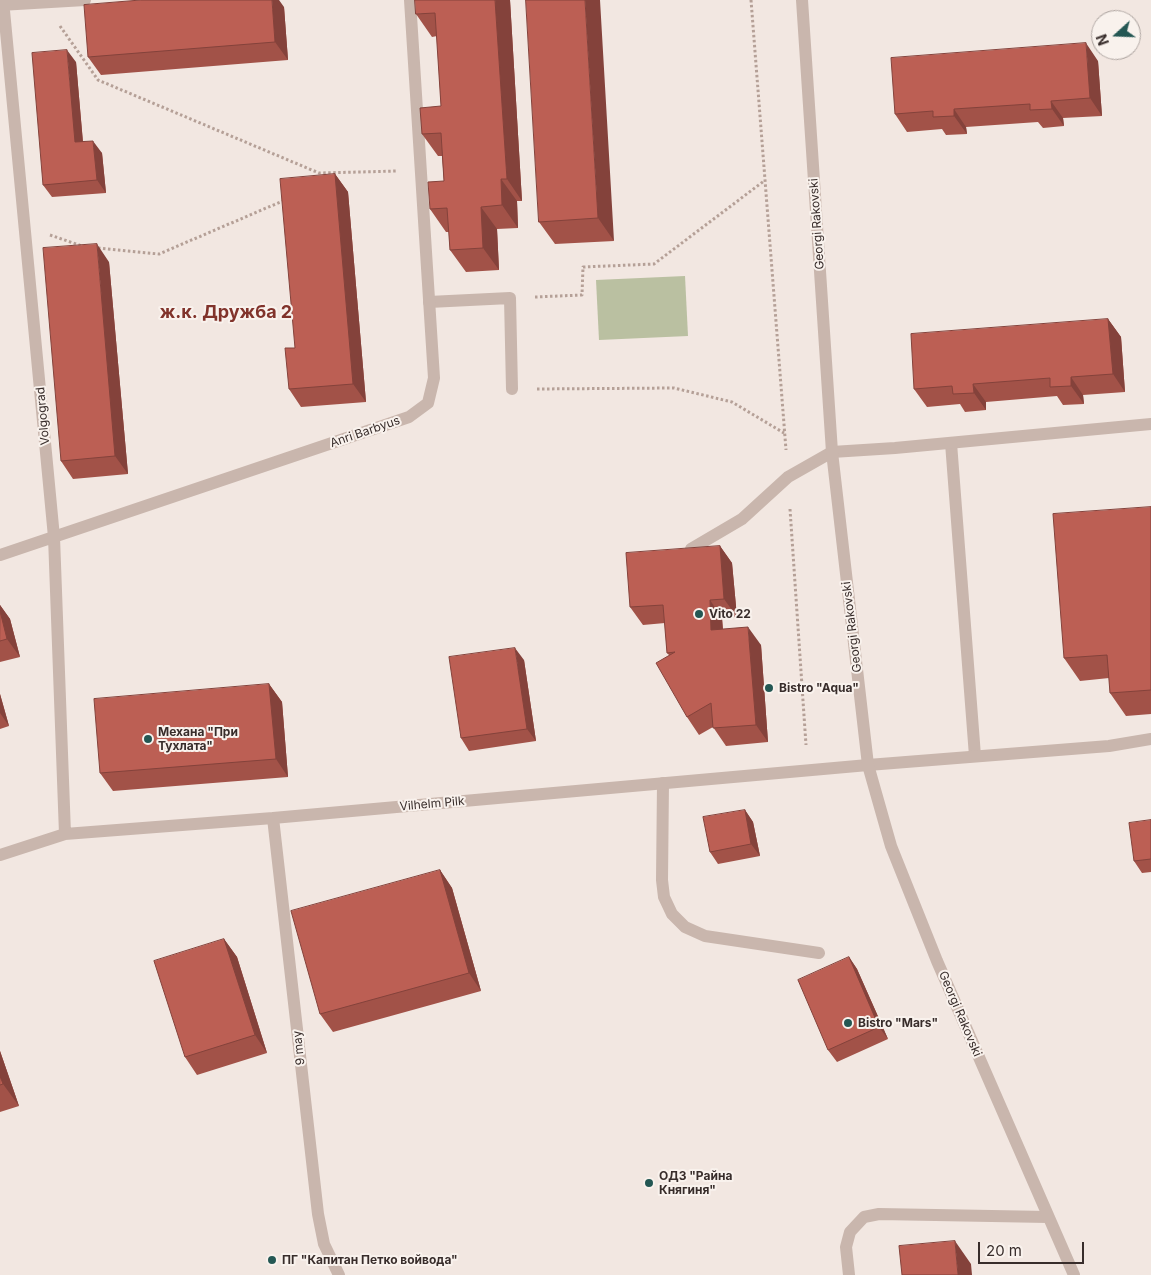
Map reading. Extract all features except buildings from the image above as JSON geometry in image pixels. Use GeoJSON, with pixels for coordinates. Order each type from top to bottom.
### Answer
{"type":"FeatureCollection","features":[{"type":"Feature","properties":{"kind":"street"},"geometry":{"type":"LineString","coordinates":[[2,3],[44,3],[85,0]]}},
{"type":"Feature","properties":{"kind":"street","name":"Anri Barbyus"},"geometry":{"type":"LineString","coordinates":[[0,555],[409,417],[428,403],[434,378],[410,0]]}},
{"type":"Feature","properties":{"kind":"street","name":"Georgi Rakovski"},"geometry":{"type":"LineString","coordinates":[[802,0],[832,452],[868,764],[895,855],[937,961],[1074,1275]]}},
{"type":"Feature","properties":{"kind":"street","name":"Volgograd"},"geometry":{"type":"LineString","coordinates":[[2,3],[54,537],[65,834]]}},
{"type":"Feature","properties":{"kind":"street"},"geometry":{"type":"LineString","coordinates":[[429,302],[510,298],[512,389]]}},
{"type":"Feature","properties":{"kind":"street"},"geometry":{"type":"LineString","coordinates":[[691,550],[742,519],[788,477],[832,452],[1151,424]]}},
{"type":"Feature","properties":{"kind":"street"},"geometry":{"type":"LineString","coordinates":[[951,443],[976,756]]}},
{"type":"Feature","properties":{"kind":"street","name":"Vilhelm Pilk"},"geometry":{"type":"LineString","coordinates":[[0,856],[65,834],[273,818],[868,764],[1109,746],[1151,739]]}},
{"type":"Feature","properties":{"kind":"street"},"geometry":{"type":"LineString","coordinates":[[662,783],[662,880],[664,897],[672,914],[685,928],[705,936],[819,953]]}},
{"type":"Feature","properties":{"kind":"street","name":"9 may"},"geometry":{"type":"LineString","coordinates":[[273,818],[318,1214],[324,1244],[338,1275]]}},
{"type":"Feature","properties":{"kind":"street"},"geometry":{"type":"LineString","coordinates":[[849,1275],[846,1247],[850,1232],[864,1217],[879,1214],[1048,1218]]}},
{"type":"Feature","properties":{"kind":"path"},"geometry":{"type":"LineString","coordinates":[[750,0],[788,477],[808,770]]}},
{"type":"Feature","properties":{"kind":"path"},"geometry":{"type":"LineString","coordinates":[[44,3],[98,80],[319,173],[421,171]]}},
{"type":"Feature","properties":{"kind":"path"},"geometry":{"type":"LineString","coordinates":[[312,178],[319,173]]}},
{"type":"Feature","properties":{"kind":"path"},"geometry":{"type":"LineString","coordinates":[[510,298],[582,295],[583,267],[654,264],[765,181]]}},
{"type":"Feature","properties":{"kind":"path"},"geometry":{"type":"LineString","coordinates":[[97,248],[159,254],[284,200],[291,195]]}},
{"type":"Feature","properties":{"kind":"path"},"geometry":{"type":"LineString","coordinates":[[24,225],[79,246],[88,247]]}},
{"type":"Feature","properties":{"kind":"path"},"geometry":{"type":"LineString","coordinates":[[512,389],[674,388],[732,402],[784,433]]}},
{"type":"Feature","properties":{"kind":"green space"},"geometry":{"type":"Polygon","coordinates":[[[685,276],[688,336],[599,340],[596,280],[685,276]]]}},
{"type":"Feature","properties":{"kind":"place","name":"Vito 22"},"geometry":{"type":"Point","coordinates":[699,614]}},
{"type":"Feature","properties":{"kind":"place","name":"Bistro \"Aqua\""},"geometry":{"type":"Point","coordinates":[769,688]}},
{"type":"Feature","properties":{"kind":"place","name":"Механа \"При Тухлата\""},"geometry":{"type":"Point","coordinates":[148,739]}},
{"type":"Feature","properties":{"kind":"place","name":"Bistro \"Mars\""},"geometry":{"type":"Point","coordinates":[848,1023]}},
{"type":"Feature","properties":{"kind":"place","name":"ОДЗ \"Райна Княгиня\""},"geometry":{"type":"Point","coordinates":[649,1183]}},
{"type":"Feature","properties":{"kind":"place","name":"ПГ \"Капитан Петко войвода\""},"geometry":{"type":"Point","coordinates":[272,1260]}},
{"type":"Feature","properties":{"kind":"district","name":"ж.к. Дружба 2"},"geometry":{"type":"Point","coordinates":[226,313]}}]}
